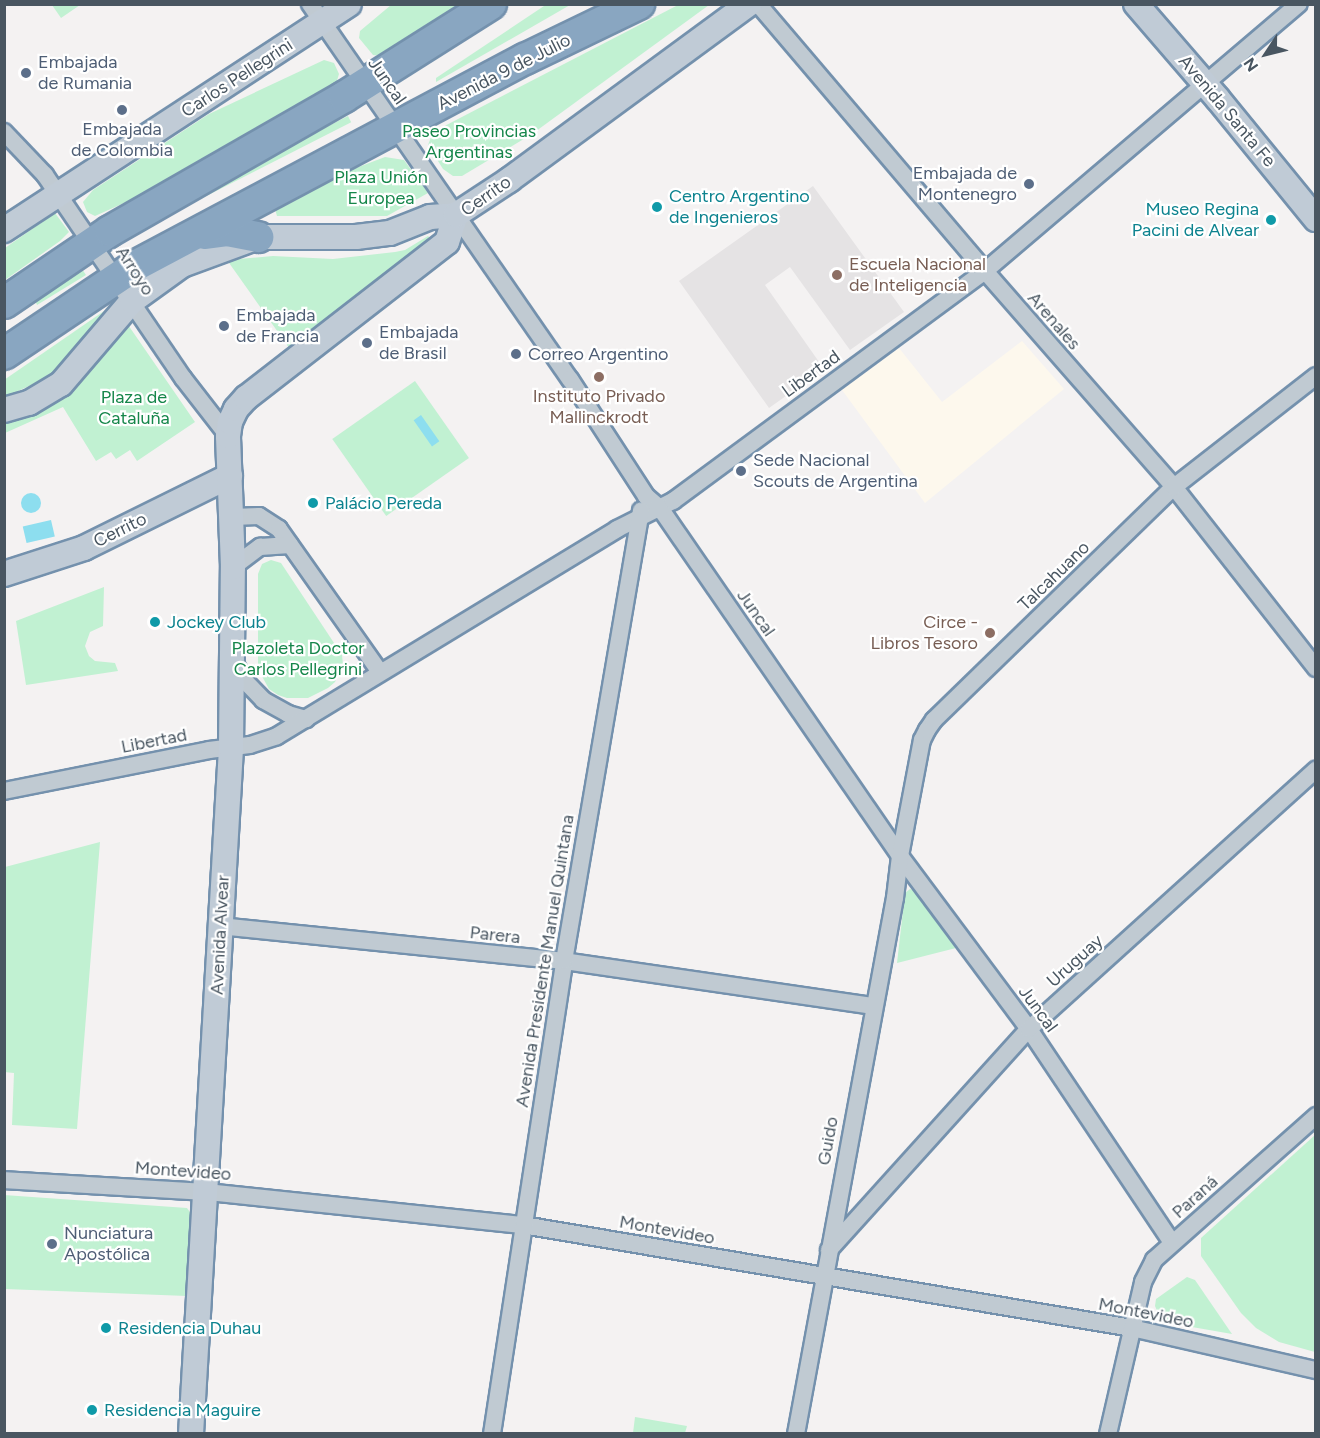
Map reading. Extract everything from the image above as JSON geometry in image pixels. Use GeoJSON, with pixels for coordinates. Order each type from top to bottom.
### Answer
{"type":"FeatureCollection","features":[{"type":"Feature","properties":{"kind":"highway"},"geometry":{"type":"LineString","coordinates":[[4,303],[93,242],[366,84],[491,4]]}},
{"type":"Feature","properties":{"kind":"highway"},"geometry":{"type":"LineString","coordinates":[[525,60],[581,12],[594,4]]}},
{"type":"Feature","properties":{"kind":"highway","name":"Avenida 9 de Julio"},"geometry":{"type":"LineString","coordinates":[[124,289],[195,236],[525,60],[639,4]]}},
{"type":"Feature","properties":{"kind":"highway"},"geometry":{"type":"LineString","coordinates":[[195,236],[227,231],[258,237]]}},
{"type":"Feature","properties":{"kind":"highway"},"geometry":{"type":"LineString","coordinates":[[4,354],[124,289]]}},
{"type":"Feature","properties":{"kind":"street","name":"Carlos Pellegrini"},"geometry":{"type":"LineString","coordinates":[[4,230],[316,13],[349,4]]}},
{"type":"Feature","properties":{"kind":"street","name":"Cerrito"},"geometry":{"type":"LineString","coordinates":[[228,436],[230,422],[241,403],[447,242],[456,215],[519,173],[749,4]]}},
{"type":"Feature","properties":{"kind":"street","name":"Arenales"},"geometry":{"type":"LineString","coordinates":[[758,4],[984,271],[1174,487],[1316,668]]}},
{"type":"Feature","properties":{"kind":"street","name":"Avenida Santa Fe"},"geometry":{"type":"LineString","coordinates":[[1136,4],[1316,219]]}},
{"type":"Feature","properties":{"kind":"street","name":"Libertad"},"geometry":{"type":"LineString","coordinates":[[4,791],[265,741],[306,719],[380,672],[639,518],[660,508],[984,271],[1299,4]]}},
{"type":"Feature","properties":{"kind":"street","name":"Juncal"},"geometry":{"type":"LineString","coordinates":[[316,13],[570,379],[646,496],[660,508],[900,856],[1029,1029],[1172,1244]]}},
{"type":"Feature","properties":{"kind":"street","name":"Arroyo"},"geometry":{"type":"LineString","coordinates":[[4,132],[45,175],[93,242],[183,378],[228,436]]}},
{"type":"Feature","properties":{"kind":"street","name":"Avenida 9 de Julio"},"geometry":{"type":"LineString","coordinates":[[4,410],[29,403],[61,384],[124,289],[258,237],[356,237],[390,233],[430,217],[456,215]]}},
{"type":"Feature","properties":{"kind":"street","name":"Talcahuano"},"geometry":{"type":"LineString","coordinates":[[900,856],[922,740],[934,720],[1174,487],[1316,376]]}},
{"type":"Feature","properties":{"kind":"street","name":"Avenida Alvear"},"geometry":{"type":"LineString","coordinates":[[191,1434],[207,1192],[231,748],[233,567],[228,436]]}},
{"type":"Feature","properties":{"kind":"street","name":"Cerrito"},"geometry":{"type":"LineString","coordinates":[[4,574],[84,548],[230,476]]}},
{"type":"Feature","properties":{"kind":"street","name":"Avenida Presidente Manuel Quintana"},"geometry":{"type":"LineString","coordinates":[[492,1434],[564,961],[639,518],[646,496]]}},
{"type":"Feature","properties":{"kind":"street"},"geometry":{"type":"LineString","coordinates":[[232,517],[252,515],[266,519],[279,529],[380,672]]}},
{"type":"Feature","properties":{"kind":"street"},"geometry":{"type":"LineString","coordinates":[[233,567],[261,547],[290,545]]}},
{"type":"Feature","properties":{"kind":"street"},"geometry":{"type":"LineString","coordinates":[[233,660],[244,680],[263,700],[288,714],[306,719]]}},
{"type":"Feature","properties":{"kind":"street","name":"Uruguay"},"geometry":{"type":"LineString","coordinates":[[828,1250],[1029,1029],[1316,770]]}},
{"type":"Feature","properties":{"kind":"street","name":"Guido"},"geometry":{"type":"LineString","coordinates":[[796,1434],[823,1276],[895,898],[900,856]]}},
{"type":"Feature","properties":{"kind":"street","name":"Parera"},"geometry":{"type":"LineString","coordinates":[[220,926],[564,961],[873,1006]]}},
{"type":"Feature","properties":{"kind":"street","name":"Paraná"},"geometry":{"type":"LineString","coordinates":[[1108,1434],[1143,1282],[1154,1260],[1316,1116]]}},
{"type":"Feature","properties":{"kind":"street","name":"Montevideo"},"geometry":{"type":"LineString","coordinates":[[4,1180],[207,1192],[523,1225],[1132,1328],[1316,1370]]}},
{"type":"Feature","properties":{"kind":"shaded area"},"geometry":{"type":"Polygon","coordinates":[[[813,186],[904,312],[850,350],[790,267],[765,285],[824,369],[769,408],[679,281],[813,186]]]}},
{"type":"Feature","properties":{"kind":"shaded area"},"geometry":{"type":"Polygon","coordinates":[[[1022,341],[1064,389],[925,503],[842,390],[899,348],[942,402],[1022,341]]]}},
{"type":"Feature","properties":{"kind":"green space"},"geometry":{"type":"Polygon","coordinates":[[[547,4],[570,5],[436,82],[436,78],[547,4]]]}},
{"type":"Feature","properties":{"kind":"green space"},"geometry":{"type":"Polygon","coordinates":[[[52,5],[80,5],[61,18],[52,5]]]}},
{"type":"Feature","properties":{"kind":"green space"},"geometry":{"type":"Polygon","coordinates":[[[391,5],[461,5],[381,56],[373,55],[359,38],[360,31],[391,5]]]}},
{"type":"Feature","properties":{"kind":"green space","name":"Paseo Provincias Argentinas"},"geometry":{"type":"Polygon","coordinates":[[[678,5],[709,5],[532,134],[462,176],[453,176],[443,169],[428,145],[433,132],[678,5]]]}},
{"type":"Feature","properties":{"kind":"green space"},"geometry":{"type":"Polygon","coordinates":[[[324,60],[334,63],[339,74],[336,84],[329,91],[182,177],[95,216],[87,212],[83,202],[93,190],[209,114],[324,60]]]}},
{"type":"Feature","properties":{"kind":"green space"},"geometry":{"type":"Polygon","coordinates":[[[348,116],[351,122],[120,240],[117,234],[348,116]]]}},
{"type":"Feature","properties":{"kind":"green space","name":"Plaza Unión Europea"},"geometry":{"type":"Polygon","coordinates":[[[385,157],[404,160],[428,193],[387,216],[277,216],[275,209],[327,179],[385,157]]]}},
{"type":"Feature","properties":{"kind":"green space"},"geometry":{"type":"Polygon","coordinates":[[[55,213],[69,232],[5,280],[5,248],[55,213]]]}},
{"type":"Feature","properties":{"kind":"green space"},"geometry":{"type":"Polygon","coordinates":[[[428,236],[431,239],[376,279],[292,352],[227,260],[273,256],[333,259],[395,252],[405,250],[428,236]]]}},
{"type":"Feature","properties":{"kind":"green space"},"geometry":{"type":"Polygon","coordinates":[[[82,269],[86,275],[37,305],[35,300],[82,269]]]}},
{"type":"Feature","properties":{"kind":"green space"},"geometry":{"type":"Polygon","coordinates":[[[107,309],[110,313],[53,375],[5,397],[4,380],[107,309]]]}},
{"type":"Feature","properties":{"kind":"green space","name":"Plaza de Cataluña"},"geometry":{"type":"Polygon","coordinates":[[[124,319],[195,422],[137,461],[130,450],[116,459],[111,452],[96,461],[63,407],[5,433],[5,416],[124,319]]]}},
{"type":"Feature","properties":{"kind":"green space"},"geometry":{"type":"Polygon","coordinates":[[[415,381],[469,458],[386,516],[332,439],[415,381]]]}},
{"type":"Feature","properties":{"kind":"green space","name":"Plazoleta Doctor Carlos Pellegrini"},"geometry":{"type":"Polygon","coordinates":[[[271,560],[281,563],[342,655],[343,665],[335,682],[308,698],[287,698],[278,695],[269,689],[258,669],[258,574],[262,564],[271,560]]]}},
{"type":"Feature","properties":{"kind":"green space"},"geometry":{"type":"Polygon","coordinates":[[[104,587],[103,626],[90,632],[85,646],[89,656],[95,661],[115,663],[118,671],[26,685],[16,621],[104,587]]]}},
{"type":"Feature","properties":{"kind":"green space"},"geometry":{"type":"Polygon","coordinates":[[[100,842],[77,1129],[12,1125],[14,1073],[4,1072],[5,867],[100,842]]]}},
{"type":"Feature","properties":{"kind":"green space"},"geometry":{"type":"Polygon","coordinates":[[[910,889],[916,891],[956,948],[897,963],[905,893],[910,889]]]}},
{"type":"Feature","properties":{"kind":"green space"},"geometry":{"type":"Polygon","coordinates":[[[1315,1135],[1315,1352],[1279,1342],[1256,1328],[1241,1313],[1201,1256],[1201,1238],[1315,1135]]]}},
{"type":"Feature","properties":{"kind":"green space"},"geometry":{"type":"Polygon","coordinates":[[[4,1195],[187,1208],[192,1215],[187,1296],[5,1289],[4,1195]]]}},
{"type":"Feature","properties":{"kind":"green space"},"geometry":{"type":"Polygon","coordinates":[[[1187,1277],[1195,1280],[1232,1334],[1169,1323],[1159,1315],[1155,1306],[1156,1299],[1187,1277]]]}},
{"type":"Feature","properties":{"kind":"green space"},"geometry":{"type":"Polygon","coordinates":[[[635,1417],[687,1426],[685,1433],[633,1433],[635,1417]]]}},
{"type":"Feature","properties":{"kind":"water"},"geometry":{"type":"Polygon","coordinates":[[[421,415],[439,441],[432,446],[414,420],[421,415]]]}},
{"type":"Feature","properties":{"kind":"water"},"geometry":{"type":"Polygon","coordinates":[[[31,493],[38,496],[41,503],[38,510],[31,513],[24,510],[21,503],[24,496],[31,493]]]}},
{"type":"Feature","properties":{"kind":"water"},"geometry":{"type":"Polygon","coordinates":[[[51,520],[55,537],[27,543],[23,527],[51,520]]]}},
{"type":"Feature","properties":{"kind":"place","name":"Embajada de Rumania"},"geometry":{"type":"Point","coordinates":[26,73]}},
{"type":"Feature","properties":{"kind":"place","name":"Embajada de Colombia"},"geometry":{"type":"Point","coordinates":[122,110]}},
{"type":"Feature","properties":{"kind":"place","name":"Embajada de Montenegro"},"geometry":{"type":"Point","coordinates":[1029,184]}},
{"type":"Feature","properties":{"kind":"place","name":"Centro Argentino de Ingenieros"},"geometry":{"type":"Point","coordinates":[657,207]}},
{"type":"Feature","properties":{"kind":"place","name":"Museo Regina Pacini de Alvear"},"geometry":{"type":"Point","coordinates":[1271,220]}},
{"type":"Feature","properties":{"kind":"place","name":"Escuela Nacional de Inteligencia"},"geometry":{"type":"Point","coordinates":[837,275]}},
{"type":"Feature","properties":{"kind":"place","name":"Embajada de Francia"},"geometry":{"type":"Point","coordinates":[224,326]}},
{"type":"Feature","properties":{"kind":"place","name":"Embajada de Brasil"},"geometry":{"type":"Point","coordinates":[367,343]}},
{"type":"Feature","properties":{"kind":"place","name":"Correo Argentino"},"geometry":{"type":"Point","coordinates":[516,354]}},
{"type":"Feature","properties":{"kind":"place","name":"Instituto Privado Mallinckrodt"},"geometry":{"type":"Point","coordinates":[599,377]}},
{"type":"Feature","properties":{"kind":"place","name":"Sede Nacional Scouts de Argentina"},"geometry":{"type":"Point","coordinates":[741,471]}},
{"type":"Feature","properties":{"kind":"place","name":"Palácio Pereda"},"geometry":{"type":"Point","coordinates":[313,503]}},
{"type":"Feature","properties":{"kind":"place","name":"Jockey Club"},"geometry":{"type":"Point","coordinates":[155,622]}},
{"type":"Feature","properties":{"kind":"place","name":"Circe - Libros Tesoro"},"geometry":{"type":"Point","coordinates":[990,633]}},
{"type":"Feature","properties":{"kind":"place","name":"Nunciatura Apostólica"},"geometry":{"type":"Point","coordinates":[52,1244]}},
{"type":"Feature","properties":{"kind":"place","name":"Residencia Duhau"},"geometry":{"type":"Point","coordinates":[106,1328]}},
{"type":"Feature","properties":{"kind":"place","name":"Residencia Maguire"},"geometry":{"type":"Point","coordinates":[92,1410]}}]}
